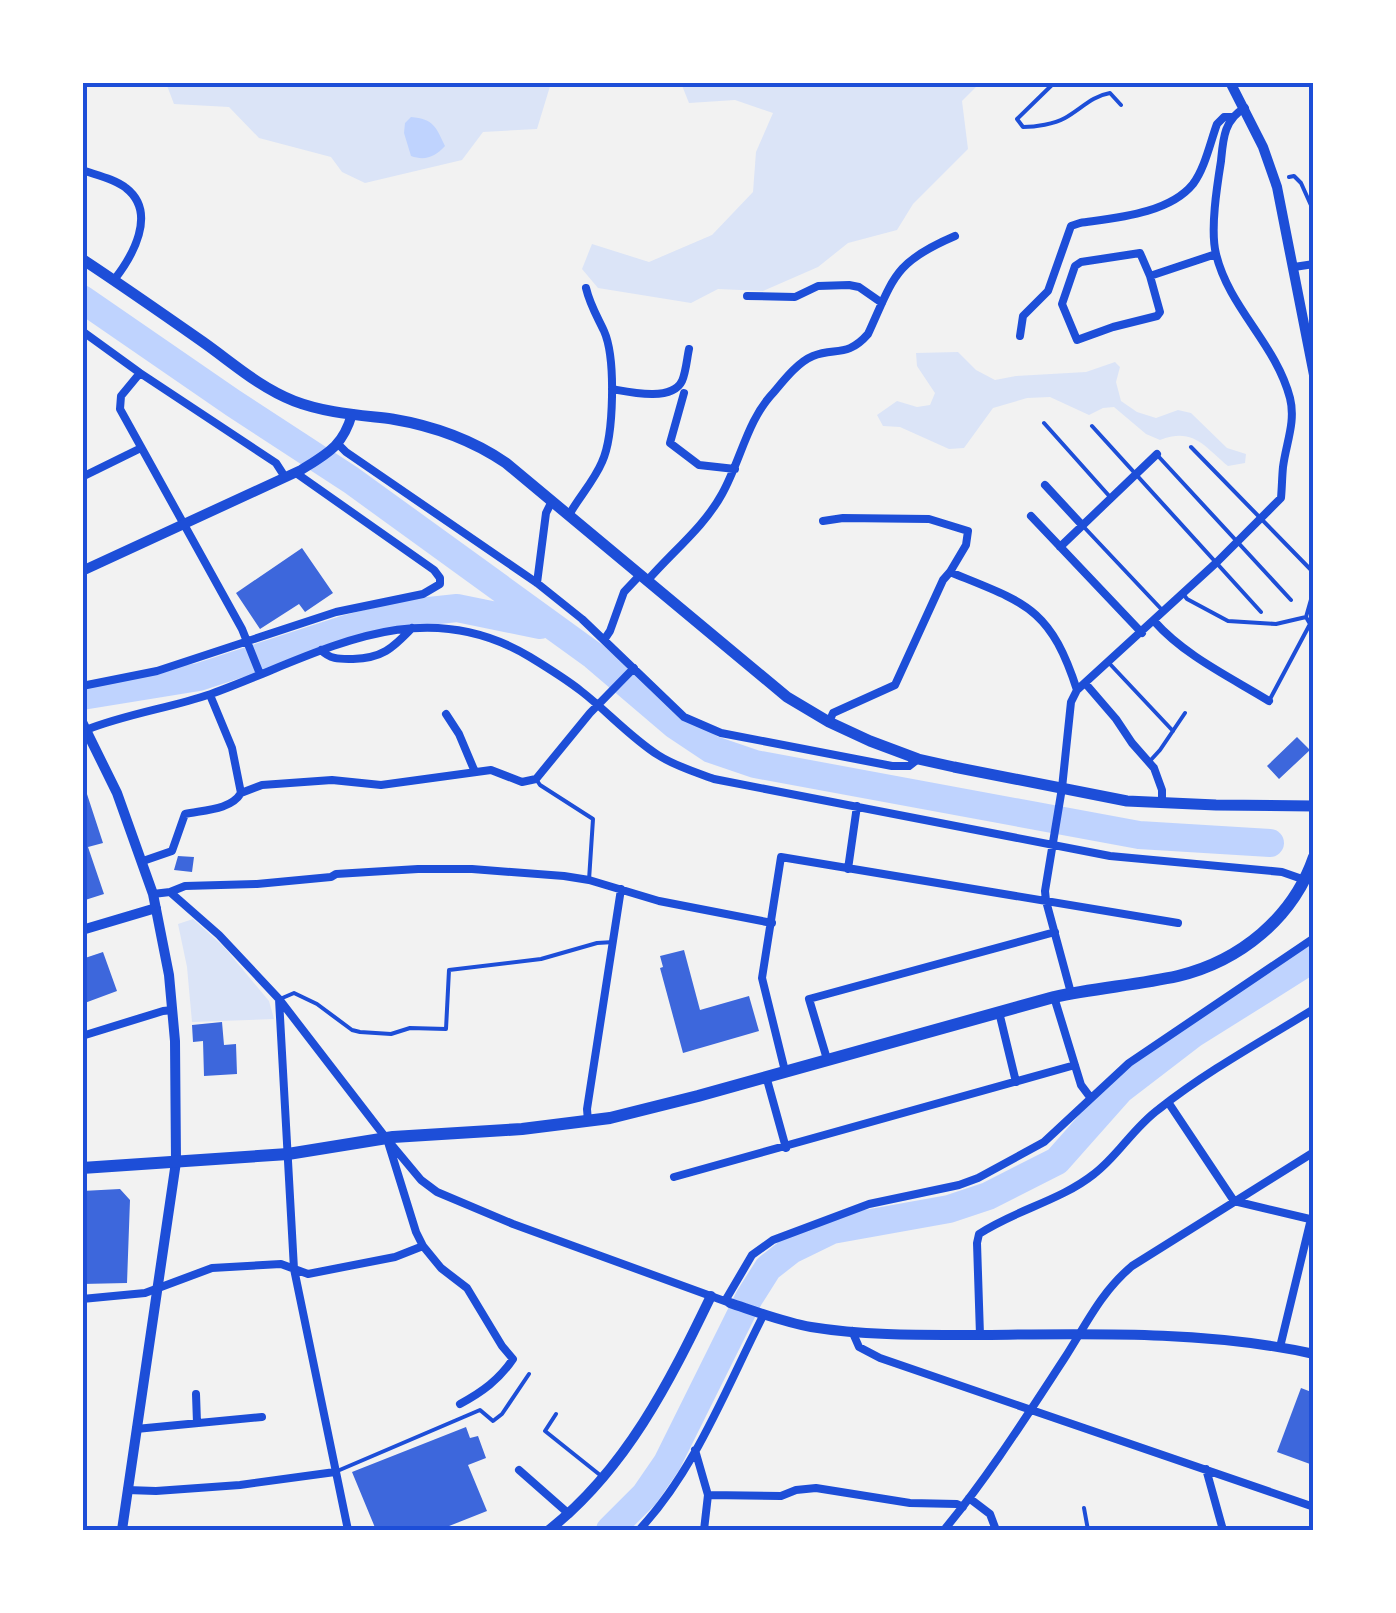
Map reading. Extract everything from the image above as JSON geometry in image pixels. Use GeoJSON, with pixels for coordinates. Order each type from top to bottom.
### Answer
{"type":"FeatureCollection","features":[{"type":"Feature","properties":{"kind":"main road"},"geometry":{"type":"LineString","coordinates":[[82,259],[208,345],[248,378],[272,391],[298,402],[419,424],[469,440],[506,463],[787,697],[870,741],[918,759],[1062,793],[1162,802],[1314,806]]}},
{"type":"Feature","properties":{"kind":"main road"},"geometry":{"type":"LineString","coordinates":[[82,1168],[288,1154],[386,1138],[588,1121],[646,1109],[1054,997],[1177,976],[1221,960],[1258,939],[1281,916],[1310,870]]}},
{"type":"Feature","properties":{"kind":"street"},"geometry":{"type":"LineString","coordinates":[[1230,82],[1263,147],[1277,187],[1314,375]]}},
{"type":"Feature","properties":{"kind":"street"},"geometry":{"type":"LineString","coordinates":[[1071,993],[1046,901],[1071,702],[1077,690],[1142,634],[1281,498],[1283,464],[1292,425],[1291,403],[1276,360],[1226,282],[1216,254],[1217,185],[1224,135],[1232,117],[1245,108]]}},
{"type":"Feature","properties":{"kind":"street"},"geometry":{"type":"LineString","coordinates":[[1020,336],[1023,316],[1048,291],[1071,226],[1137,214],[1187,190],[1194,183],[1216,124],[1224,117],[1232,117]]}},
{"type":"Feature","properties":{"kind":"street"},"geometry":{"type":"LineString","coordinates":[[82,170],[124,186],[136,199],[140,216],[138,244],[114,280]]}},
{"type":"Feature","properties":{"kind":"street"},"geometry":{"type":"LineString","coordinates":[[604,640],[624,592],[644,578],[711,511],[735,469],[760,407],[810,356],[844,351],[862,341],[902,267],[928,247],[955,236]]}},
{"type":"Feature","properties":{"kind":"street"},"geometry":{"type":"LineString","coordinates":[[1140,253],[1150,276],[1160,312],[1157,316],[1077,340],[1062,304],[1075,266],[1140,253]]}},
{"type":"Feature","properties":{"kind":"street"},"geometry":{"type":"LineString","coordinates":[[1150,276],[1216,254]]}},
{"type":"Feature","properties":{"kind":"street"},"geometry":{"type":"LineString","coordinates":[[1294,267],[1314,264]]}},
{"type":"Feature","properties":{"kind":"street"},"geometry":{"type":"LineString","coordinates":[[746,296],[794,298],[818,286],[849,285],[882,303]]}},
{"type":"Feature","properties":{"kind":"street"},"geometry":{"type":"LineString","coordinates":[[569,515],[605,457],[611,420],[608,345],[586,288]]}},
{"type":"Feature","properties":{"kind":"street"},"geometry":{"type":"LineString","coordinates":[[82,332],[294,473],[440,578],[440,584],[423,594],[336,612],[248,646],[157,672],[82,686]]}},
{"type":"Feature","properties":{"kind":"street"},"geometry":{"type":"LineString","coordinates":[[612,390],[655,394],[676,388],[682,382],[689,349]]}},
{"type":"Feature","properties":{"kind":"street"},"geometry":{"type":"LineString","coordinates":[[140,374],[119,402],[120,409],[242,629],[258,672]]}},
{"type":"Feature","properties":{"kind":"street"},"geometry":{"type":"LineString","coordinates":[[684,392],[670,443],[699,465],[735,469]]}},
{"type":"Feature","properties":{"kind":"street"},"geometry":{"type":"LineString","coordinates":[[82,571],[294,473],[335,448],[348,431],[352,414]]}},
{"type":"Feature","properties":{"kind":"street"},"geometry":{"type":"LineString","coordinates":[[82,477],[141,448]]}},
{"type":"Feature","properties":{"kind":"street"},"geometry":{"type":"LineString","coordinates":[[335,448],[536,582],[684,716],[721,734],[892,766],[909,766],[918,759]]}},
{"type":"Feature","properties":{"kind":"street"},"geometry":{"type":"LineString","coordinates":[[1060,546],[1157,454]]}},
{"type":"Feature","properties":{"kind":"street"},"geometry":{"type":"LineString","coordinates":[[1045,485],[1082,525]]}},
{"type":"Feature","properties":{"kind":"street"},"geometry":{"type":"LineString","coordinates":[[536,582],[546,513],[552,501]]}},
{"type":"Feature","properties":{"kind":"street"},"geometry":{"type":"LineString","coordinates":[[1031,516],[1142,634]]}},
{"type":"Feature","properties":{"kind":"street"},"geometry":{"type":"LineString","coordinates":[[823,521],[929,519],[968,531],[966,545],[943,580],[895,685],[833,712],[829,722]]}},
{"type":"Feature","properties":{"kind":"street"},"geometry":{"type":"LineString","coordinates":[[950,572],[1013,598],[1040,617],[1068,661],[1077,690]]}},
{"type":"Feature","properties":{"kind":"street"},"geometry":{"type":"LineString","coordinates":[[1154,622],[1193,654],[1269,701]]}},
{"type":"Feature","properties":{"kind":"street"},"geometry":{"type":"LineString","coordinates":[[122,1530],[176,1162],[176,1073],[173,1010],[153,894],[117,794],[84,726],[210,694],[258,672],[386,632],[435,627],[461,629],[505,643],[602,702],[660,756],[714,779],[1141,860],[1282,872],[1310,870]]}},
{"type":"Feature","properties":{"kind":"street"},"geometry":{"type":"LineString","coordinates":[[322,650],[328,657],[338,659],[370,658],[398,644],[412,628]]}},
{"type":"Feature","properties":{"kind":"street"},"geometry":{"type":"LineString","coordinates":[[241,793],[262,785],[332,780],[381,785],[490,770],[522,782],[536,779],[631,670]]}},
{"type":"Feature","properties":{"kind":"street"},"geometry":{"type":"LineString","coordinates":[[1085,684],[1149,762],[1158,777],[1162,802]]}},
{"type":"Feature","properties":{"kind":"street"},"geometry":{"type":"LineString","coordinates":[[143,861],[172,851],[185,814],[231,804],[241,793],[232,748],[210,694]]}},
{"type":"Feature","properties":{"kind":"street"},"geometry":{"type":"LineString","coordinates":[[446,714],[460,734],[474,772]]}},
{"type":"Feature","properties":{"kind":"street"},"geometry":{"type":"LineString","coordinates":[[848,870],[857,806]]}},
{"type":"Feature","properties":{"kind":"street"},"geometry":{"type":"LineString","coordinates":[[785,1071],[762,978],[781,857],[1178,923]]}},
{"type":"Feature","properties":{"kind":"street"},"geometry":{"type":"LineString","coordinates":[[153,894],[185,886],[257,884],[336,874],[418,868],[487,869],[588,880],[673,904],[772,923]]}},
{"type":"Feature","properties":{"kind":"street"},"geometry":{"type":"LineString","coordinates":[[588,1121],[621,890]]}},
{"type":"Feature","properties":{"kind":"street"},"geometry":{"type":"LineString","coordinates":[[170,892],[219,934],[279,999],[422,1180],[436,1192],[530,1230],[727,1302],[813,1327],[898,1335],[1226,1340],[1314,1354]]}},
{"type":"Feature","properties":{"kind":"street"},"geometry":{"type":"LineString","coordinates":[[82,930],[156,908]]}},
{"type":"Feature","properties":{"kind":"street"},"geometry":{"type":"LineString","coordinates":[[826,1059],[808,999],[1054,932]]}},
{"type":"Feature","properties":{"kind":"street"},"geometry":{"type":"LineString","coordinates":[[727,1302],[752,1255],[773,1240],[870,1204],[959,1185],[1044,1142],[1128,1063],[1314,938]]}},
{"type":"Feature","properties":{"kind":"street"},"geometry":{"type":"LineString","coordinates":[[1054,997],[1081,1086],[1090,1097]]}},
{"type":"Feature","properties":{"kind":"street"},"geometry":{"type":"LineString","coordinates":[[279,999],[294,1269],[348,1530]]}},
{"type":"Feature","properties":{"kind":"street"},"geometry":{"type":"LineString","coordinates":[[980,1335],[978,1234],[1094,1174],[1168,1102],[1314,1009]]}},
{"type":"Feature","properties":{"kind":"street"},"geometry":{"type":"LineString","coordinates":[[82,1036],[173,1010]]}},
{"type":"Feature","properties":{"kind":"street"},"geometry":{"type":"LineString","coordinates":[[999,1012],[1016,1082]]}},
{"type":"Feature","properties":{"kind":"street"},"geometry":{"type":"LineString","coordinates":[[674,1178],[1074,1066]]}},
{"type":"Feature","properties":{"kind":"street"},"geometry":{"type":"LineString","coordinates":[[766,1076],[786,1148]]}},
{"type":"Feature","properties":{"kind":"street"},"geometry":{"type":"LineString","coordinates":[[1168,1102],[1234,1200],[1312,1220],[1280,1347]]}},
{"type":"Feature","properties":{"kind":"street"},"geometry":{"type":"LineString","coordinates":[[386,1138],[424,1246],[441,1268],[467,1288],[513,1359],[502,1376],[460,1404]]}},
{"type":"Feature","properties":{"kind":"street"},"geometry":{"type":"LineString","coordinates":[[944,1530],[1031,1408],[1106,1290],[1132,1266],[1314,1152]]}},
{"type":"Feature","properties":{"kind":"street"},"geometry":{"type":"LineString","coordinates":[[82,1299],[134,1295],[212,1268],[281,1264],[308,1274],[395,1257],[424,1246]]}},
{"type":"Feature","properties":{"kind":"street"},"geometry":{"type":"LineString","coordinates":[[549,1530],[615,1466],[651,1413],[711,1296]]}},
{"type":"Feature","properties":{"kind":"street"},"geometry":{"type":"LineString","coordinates":[[639,1530],[664,1500],[695,1450],[762,1313]]}},
{"type":"Feature","properties":{"kind":"street"},"geometry":{"type":"LineString","coordinates":[[852,1331],[859,1347],[880,1358],[1314,1507]]}},
{"type":"Feature","properties":{"kind":"street"},"geometry":{"type":"LineString","coordinates":[[196,1394],[197,1424]]}},
{"type":"Feature","properties":{"kind":"street"},"geometry":{"type":"LineString","coordinates":[[136,1429],[262,1418]]}},
{"type":"Feature","properties":{"kind":"street"},"geometry":{"type":"LineString","coordinates":[[695,1450],[708,1494],[704,1530]]}},
{"type":"Feature","properties":{"kind":"street"},"geometry":{"type":"LineString","coordinates":[[1206,1469],[1223,1530]]}},
{"type":"Feature","properties":{"kind":"street"},"geometry":{"type":"LineString","coordinates":[[519,1470],[569,1514]]}},
{"type":"Feature","properties":{"kind":"street"},"geometry":{"type":"LineString","coordinates":[[127,1490],[240,1485],[335,1472]]}},
{"type":"Feature","properties":{"kind":"street"},"geometry":{"type":"LineString","coordinates":[[708,1494],[781,1496],[816,1488],[910,1502],[957,1504],[963,1508]]}},
{"type":"Feature","properties":{"kind":"street"},"geometry":{"type":"LineString","coordinates":[[969,1498],[990,1514],[996,1530]]}},
{"type":"Feature","properties":{"kind":"lane"},"geometry":{"type":"LineString","coordinates":[[1054,82],[1017,120],[1023,126],[1062,120],[1103,94],[1110,93],[1121,105]]}},
{"type":"Feature","properties":{"kind":"lane"},"geometry":{"type":"LineString","coordinates":[[1289,176],[1300,184],[1314,212]]}},
{"type":"Feature","properties":{"kind":"lane"},"geometry":{"type":"LineString","coordinates":[[1044,423],[1110,498]]}},
{"type":"Feature","properties":{"kind":"lane"},"geometry":{"type":"LineString","coordinates":[[1092,426],[1261,612]]}},
{"type":"Feature","properties":{"kind":"lane"},"geometry":{"type":"LineString","coordinates":[[1191,447],[1314,573]]}},
{"type":"Feature","properties":{"kind":"lane"},"geometry":{"type":"LineString","coordinates":[[1157,454],[1292,600]]}},
{"type":"Feature","properties":{"kind":"lane"},"geometry":{"type":"LineString","coordinates":[[1082,525],[1164,612]]}},
{"type":"Feature","properties":{"kind":"lane"},"geometry":{"type":"LineString","coordinates":[[1269,701],[1310,624],[1306,618],[1314,589]]}},
{"type":"Feature","properties":{"kind":"lane"},"geometry":{"type":"LineString","coordinates":[[1183,594],[1228,621],[1276,624],[1306,618]]}},
{"type":"Feature","properties":{"kind":"lane"},"geometry":{"type":"LineString","coordinates":[[1108,662],[1173,731]]}},
{"type":"Feature","properties":{"kind":"lane"},"geometry":{"type":"LineString","coordinates":[[1149,762],[1185,713]]}},
{"type":"Feature","properties":{"kind":"lane"},"geometry":{"type":"LineString","coordinates":[[536,779],[593,819],[588,880]]}},
{"type":"Feature","properties":{"kind":"lane"},"geometry":{"type":"LineString","coordinates":[[279,999],[294,994],[305,997],[360,1032],[391,1034],[410,1028],[446,1029],[450,970],[541,959],[614,942]]}},
{"type":"Feature","properties":{"kind":"lane"},"geometry":{"type":"LineString","coordinates":[[335,1472],[480,1410],[493,1421],[529,1374]]}},
{"type":"Feature","properties":{"kind":"lane"},"geometry":{"type":"LineString","coordinates":[[556,1414],[544,1431],[604,1478]]}},
{"type":"Feature","properties":{"kind":"lane"},"geometry":{"type":"LineString","coordinates":[[1084,1508],[1088,1530]]}},
{"type":"Feature","properties":{"kind":"shaded area"},"geometry":{"type":"Polygon","coordinates":[[[681,82],[980,83],[962,101],[968,149],[913,204],[897,230],[848,243],[818,267],[763,291],[718,289],[691,303],[598,288],[582,269],[592,244],[649,262],[712,235],[753,192],[756,152],[773,113],[735,100],[689,103],[681,82]]]}},
{"type":"Feature","properties":{"kind":"shaded area"},"geometry":{"type":"Polygon","coordinates":[[[166,83],[551,83],[537,129],[483,132],[462,160],[365,183],[342,172],[331,157],[259,138],[229,107],[174,104],[166,83]]]}},
{"type":"Feature","properties":{"kind":"shaded area"},"geometry":{"type":"Polygon","coordinates":[[[958,352],[976,370],[995,380],[1086,372],[1115,362],[1120,367],[1116,382],[1121,401],[1156,418],[1178,410],[1191,413],[1227,448],[1246,454],[1245,463],[1228,466],[1190,437],[1160,440],[1146,434],[1114,407],[1089,415],[1050,397],[1027,398],[993,408],[964,448],[949,449],[900,427],[883,426],[877,415],[897,401],[917,407],[930,405],[935,393],[917,366],[916,353],[958,352]]]}},
{"type":"Feature","properties":{"kind":"shaded area"},"geometry":{"type":"Polygon","coordinates":[[[193,919],[224,947],[269,1001],[274,1019],[192,1022],[178,924],[193,919]]]}},
{"type":"Feature","properties":{"kind":"water"},"geometry":{"type":"Polygon","coordinates":[[[411,117],[433,125],[445,146],[430,157],[411,156],[404,133],[405,123],[411,117]]]}},
{"type":"Feature","properties":{"kind":"water"},"geometry":{"type":"Polygon","coordinates":[[[1313,945],[1313,970],[1215,1013],[1263,978],[1313,945]]]}},
{"type":"Feature","properties":{"kind":"building"},"geometry":{"type":"Polygon","coordinates":[[[302,548],[333,593],[305,612],[299,604],[260,629],[236,593],[302,548]]]}},
{"type":"Feature","properties":{"kind":"building"},"geometry":{"type":"Polygon","coordinates":[[[1297,737],[1310,750],[1279,779],[1267,766],[1297,737]]]}},
{"type":"Feature","properties":{"kind":"building"},"geometry":{"type":"Polygon","coordinates":[[[82,788],[103,843],[88,847],[104,894],[82,901],[82,788]]]}},
{"type":"Feature","properties":{"kind":"building"},"geometry":{"type":"Polygon","coordinates":[[[178,856],[194,857],[192,872],[174,870],[178,856]]]}},
{"type":"Feature","properties":{"kind":"building"},"geometry":{"type":"Polygon","coordinates":[[[684,950],[700,1010],[749,996],[759,1031],[683,1053],[660,956],[684,950]]]}},
{"type":"Feature","properties":{"kind":"building"},"geometry":{"type":"Polygon","coordinates":[[[103,952],[117,991],[82,1004],[82,959],[103,952]]]}},
{"type":"Feature","properties":{"kind":"building"},"geometry":{"type":"Polygon","coordinates":[[[222,1022],[224,1045],[236,1044],[237,1074],[204,1076],[203,1041],[193,1042],[192,1025],[222,1022]]]}},
{"type":"Feature","properties":{"kind":"building"},"geometry":{"type":"Polygon","coordinates":[[[120,1189],[130,1200],[127,1283],[82,1284],[82,1191],[120,1189]]]}},
{"type":"Feature","properties":{"kind":"building"},"geometry":{"type":"Polygon","coordinates":[[[1301,1388],[1314,1393],[1314,1453],[1310,1464],[1277,1452],[1301,1388]]]}},
{"type":"Feature","properties":{"kind":"building"},"geometry":{"type":"Polygon","coordinates":[[[466,1427],[470,1438],[478,1436],[486,1458],[468,1465],[487,1511],[439,1530],[376,1530],[352,1472],[466,1427]]]}},
{"type":"Feature","properties":{"kind":"waterway"},"geometry":{"type":"LineString","coordinates":[[82,299],[351,480],[594,656],[675,725],[711,749],[755,764],[1139,835],[1270,843]]}},
{"type":"Feature","properties":{"kind":"waterway"},"geometry":{"type":"LineString","coordinates":[[82,696],[199,677],[346,629],[410,613],[457,608],[540,625]]}},
{"type":"Feature","properties":{"kind":"waterway"},"geometry":{"type":"LineString","coordinates":[[610,1530],[645,1495],[667,1463],[749,1298],[768,1268],[791,1250],[832,1230],[949,1209],[988,1196],[1057,1161],[1120,1090],[1193,1034],[1314,958]]}}]}
